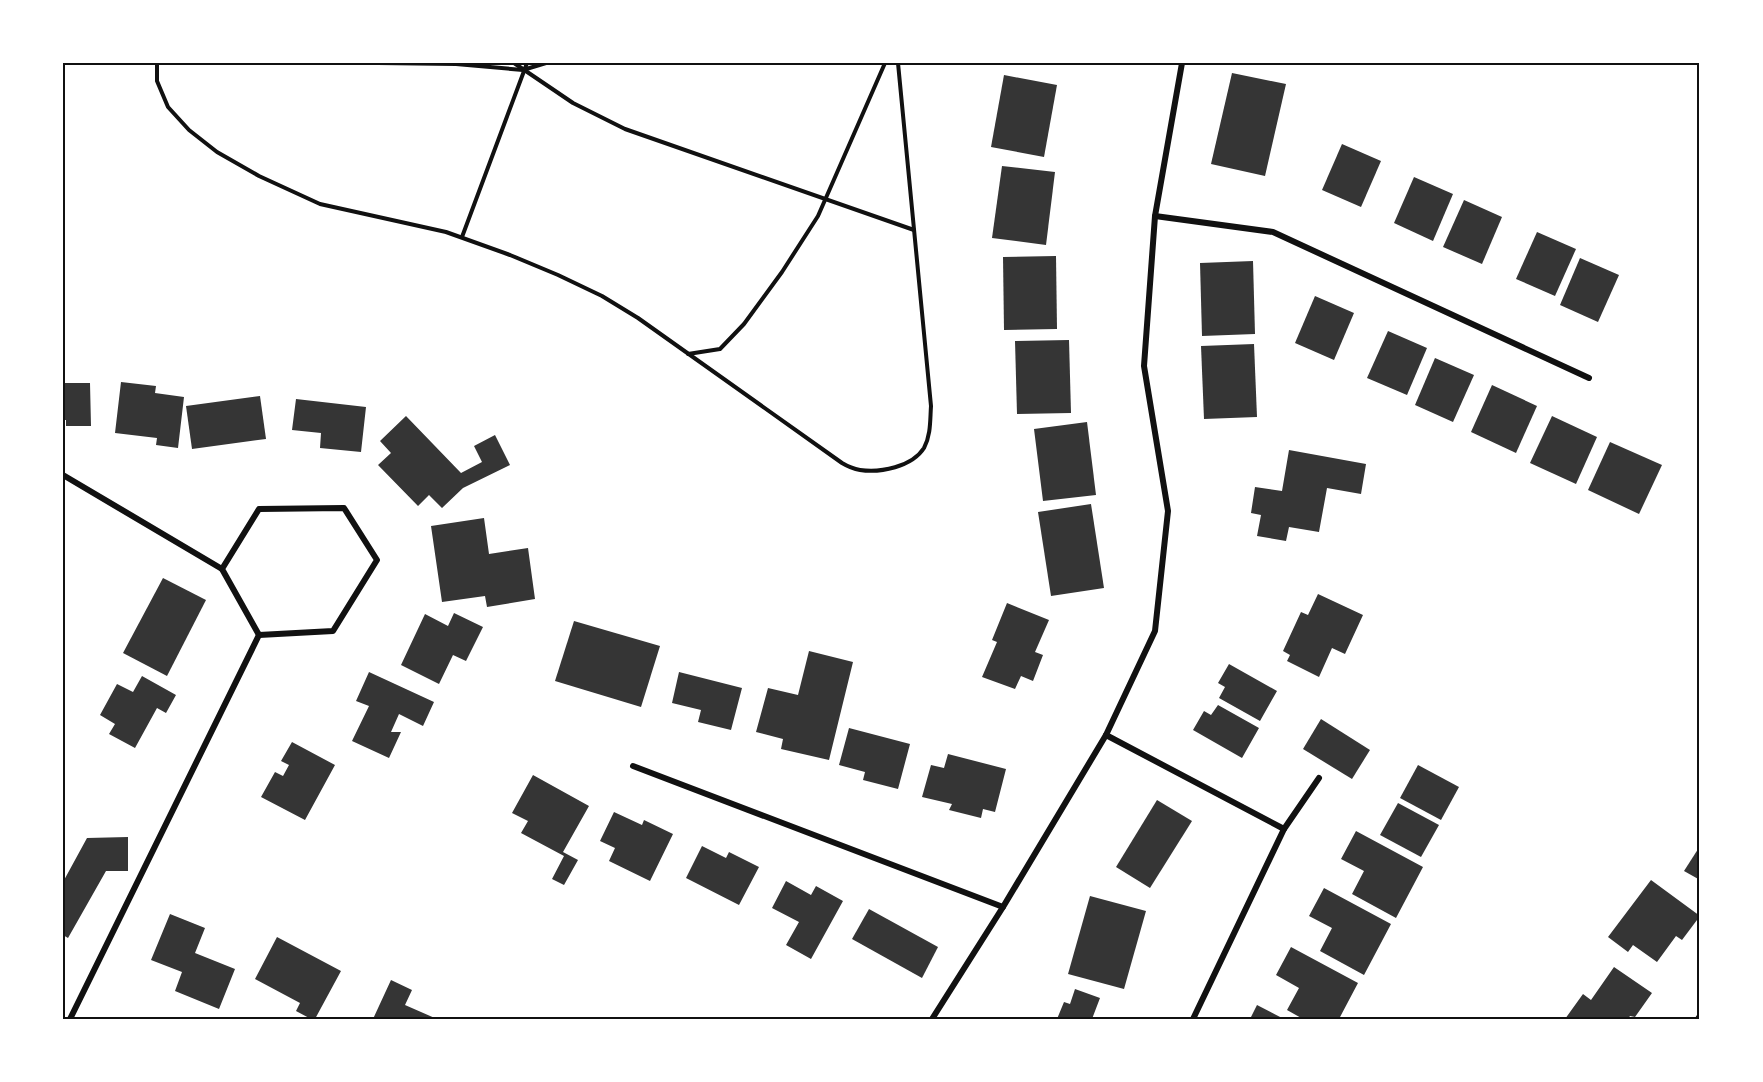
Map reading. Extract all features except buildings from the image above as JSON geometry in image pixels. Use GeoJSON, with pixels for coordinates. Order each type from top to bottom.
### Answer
{"type":"FeatureCollection","features":[{"type":"Feature","properties":{"kind":"street"},"geometry":{"type":"LineString","coordinates":[[932,1019],[1003,907],[1106,735],[1155,631],[1168,511],[1144,366],[1155,216],[1182,63]]}},
{"type":"Feature","properties":{"kind":"street"},"geometry":{"type":"LineString","coordinates":[[1155,216],[1273,232],[1589,378]]}},
{"type":"Feature","properties":{"kind":"street"},"geometry":{"type":"LineString","coordinates":[[63,475],[222,569],[259,635]]}},
{"type":"Feature","properties":{"kind":"street"},"geometry":{"type":"LineString","coordinates":[[222,569],[259,509],[344,508],[377,560],[333,631],[259,635]]}},
{"type":"Feature","properties":{"kind":"street"},"geometry":{"type":"LineString","coordinates":[[70,1019],[259,635]]}},
{"type":"Feature","properties":{"kind":"street"},"geometry":{"type":"LineString","coordinates":[[1106,735],[1284,829]]}},
{"type":"Feature","properties":{"kind":"street"},"geometry":{"type":"LineString","coordinates":[[633,766],[1003,907]]}},
{"type":"Feature","properties":{"kind":"street"},"geometry":{"type":"LineString","coordinates":[[1193,1019],[1284,829],[1319,778]]}},
{"type":"Feature","properties":{"kind":"path"},"geometry":{"type":"LineString","coordinates":[[157,63],[157,81],[168,107],[189,130],[217,152],[320,204],[446,231],[558,275],[602,296],[638,318],[842,463],[858,470],[873,471],[893,468],[910,462],[923,448],[930,429],[931,406],[898,63]]}},
{"type":"Feature","properties":{"kind":"path"},"geometry":{"type":"LineString","coordinates":[[378,63],[456,64],[523,70],[546,63]]}},
{"type":"Feature","properties":{"kind":"path"},"geometry":{"type":"LineString","coordinates":[[514,63],[573,103],[625,129],[914,230]]}},
{"type":"Feature","properties":{"kind":"path"},"geometry":{"type":"LineString","coordinates":[[462,237],[527,63]]}},
{"type":"Feature","properties":{"kind":"path"},"geometry":{"type":"LineString","coordinates":[[687,354],[720,349],[744,324],[782,272],[818,216],[885,63]]}}]}
